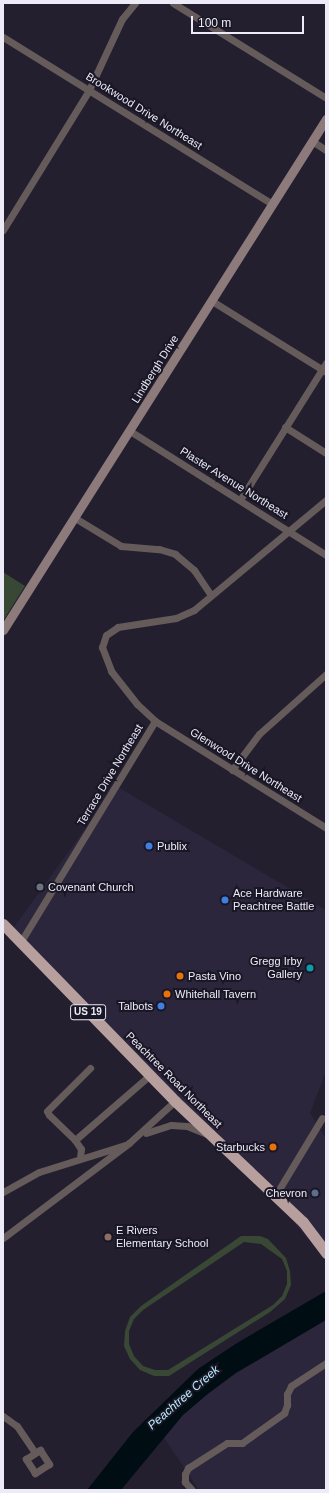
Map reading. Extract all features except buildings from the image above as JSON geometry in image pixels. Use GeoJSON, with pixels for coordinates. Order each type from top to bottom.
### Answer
{"type":"FeatureCollection","features":[{"type":"Feature","properties":{"kind":"highway","name":"Peachtree Road Northeast"},"geometry":{"type":"LineString","coordinates":[[3,924],[175,1101],[303,1222],[325,1247]]}},
{"type":"Feature","properties":{"kind":"main road","name":"Lindbergh Drive"},"geometry":{"type":"LineString","coordinates":[[3,630],[326,119]]}},
{"type":"Feature","properties":{"kind":"street"},"geometry":{"type":"LineString","coordinates":[[3,230],[89,90],[122,19],[135,3]]}},
{"type":"Feature","properties":{"kind":"street"},"geometry":{"type":"LineString","coordinates":[[173,3],[326,98]]}},
{"type":"Feature","properties":{"kind":"street","name":"Brookwood Drive Northeast"},"geometry":{"type":"LineString","coordinates":[[3,37],[272,204]]}},
{"type":"Feature","properties":{"kind":"street"},"geometry":{"type":"LineString","coordinates":[[312,141],[326,150]]}},
{"type":"Feature","properties":{"kind":"street"},"geometry":{"type":"LineString","coordinates":[[212,301],[324,371]]}},
{"type":"Feature","properties":{"kind":"street"},"geometry":{"type":"LineString","coordinates":[[240,500],[285,427],[324,371],[326,363]]}},
{"type":"Feature","properties":{"kind":"street"},"geometry":{"type":"LineString","coordinates":[[285,427],[326,453]]}},
{"type":"Feature","properties":{"kind":"street","name":"Plaster Avenue Northeast"},"geometry":{"type":"LineString","coordinates":[[130,431],[326,555]]}},
{"type":"Feature","properties":{"kind":"street","name":"Terrace Drive Northeast"},"geometry":{"type":"LineString","coordinates":[[20,943],[155,721],[137,704],[111,671],[102,654],[103,640],[110,632],[118,627],[186,615],[326,500]]}},
{"type":"Feature","properties":{"kind":"street"},"geometry":{"type":"LineString","coordinates":[[75,518],[121,546],[158,549],[175,554],[194,570],[211,595]]}},
{"type":"Feature","properties":{"kind":"street"},"geometry":{"type":"LineString","coordinates":[[232,770],[259,734],[326,674]]}},
{"type":"Feature","properties":{"kind":"street","name":"Glenwood Drive Northeast"},"geometry":{"type":"LineString","coordinates":[[155,721],[326,828]]}},
{"type":"Feature","properties":{"kind":"street"},"geometry":{"type":"LineString","coordinates":[[80,1158],[81,1149],[75,1140],[49,1115],[47,1111],[90,1068]]}},
{"type":"Feature","properties":{"kind":"street"},"geometry":{"type":"LineString","coordinates":[[75,1140],[150,1075]]}},
{"type":"Feature","properties":{"kind":"street"},"geometry":{"type":"LineString","coordinates":[[3,1238],[138,1136],[175,1101]]}},
{"type":"Feature","properties":{"kind":"street"},"geometry":{"type":"LineString","coordinates":[[276,1196],[322,1118]]}},
{"type":"Feature","properties":{"kind":"street"},"geometry":{"type":"LineString","coordinates":[[138,1136],[171,1126],[187,1126],[212,1136]]}},
{"type":"Feature","properties":{"kind":"street"},"geometry":{"type":"LineString","coordinates":[[3,1192],[39,1172],[129,1143]]}},
{"type":"Feature","properties":{"kind":"street"},"geometry":{"type":"LineString","coordinates":[[192,1490],[185,1482],[185,1474],[188,1468],[227,1443],[242,1443],[284,1413],[287,1405],[287,1394],[291,1386],[326,1363]]}},
{"type":"Feature","properties":{"kind":"street"},"geometry":{"type":"LineString","coordinates":[[3,1416],[17,1426],[35,1453]]}},
{"type":"Feature","properties":{"kind":"shaded area"},"geometry":{"type":"Polygon","coordinates":[[[116,786],[326,910],[326,1071],[310,1113],[326,1139],[326,1259],[264,1188],[12,930],[116,786]]]}},
{"type":"Feature","properties":{"kind":"shaded area"},"geometry":{"type":"Polygon","coordinates":[[[326,1315],[326,1490],[199,1490],[153,1421],[326,1315]]]}},
{"type":"Feature","properties":{"kind":"green space"},"geometry":{"type":"Polygon","coordinates":[[[3,572],[25,586],[3,621],[3,572]]]}},
{"type":"Feature","properties":{"kind":"green space"},"geometry":{"type":"Polygon","coordinates":[[[241,1236],[260,1236],[268,1239],[286,1258],[290,1271],[291,1285],[285,1299],[270,1312],[169,1376],[154,1376],[140,1370],[130,1359],[124,1346],[125,1331],[130,1317],[141,1306],[241,1236]],[[244,1242],[143,1310],[134,1319],[129,1331],[129,1344],[134,1356],[143,1366],[155,1370],[168,1370],[273,1305],[282,1296],[287,1284],[287,1271],[282,1259],[261,1244],[244,1242]]]}},
{"type":"Feature","properties":{"kind":"water","name":"Peachtree Creek"},"geometry":{"type":"Polygon","coordinates":[[[326,1291],[326,1320],[236,1373],[209,1393],[183,1415],[121,1490],[87,1490],[133,1432],[198,1369],[237,1343],[326,1291]]]}},
{"type":"Feature","properties":{"kind":"place","name":"Publix"},"geometry":{"type":"Point","coordinates":[149,846]}},
{"type":"Feature","properties":{"kind":"place","name":"Covenant Church"},"geometry":{"type":"Point","coordinates":[40,887]}},
{"type":"Feature","properties":{"kind":"place","name":"Ace Hardware Peachtree Battle"},"geometry":{"type":"Point","coordinates":[225,900]}},
{"type":"Feature","properties":{"kind":"place","name":"Gregg Irby Gallery"},"geometry":{"type":"Point","coordinates":[310,968]}},
{"type":"Feature","properties":{"kind":"place","name":"Pasta Vino"},"geometry":{"type":"Point","coordinates":[180,976]}},
{"type":"Feature","properties":{"kind":"place","name":"Whitehall Tavern"},"geometry":{"type":"Point","coordinates":[167,994]}},
{"type":"Feature","properties":{"kind":"place","name":"Talbots"},"geometry":{"type":"Point","coordinates":[161,1006]}},
{"type":"Feature","properties":{"kind":"place","name":"Starbucks"},"geometry":{"type":"Point","coordinates":[273,1147]}},
{"type":"Feature","properties":{"kind":"place","name":"Chevron"},"geometry":{"type":"Point","coordinates":[315,1193]}},
{"type":"Feature","properties":{"kind":"place","name":"E Rivers Elementary School"},"geometry":{"type":"Point","coordinates":[108,1237]}}]}
